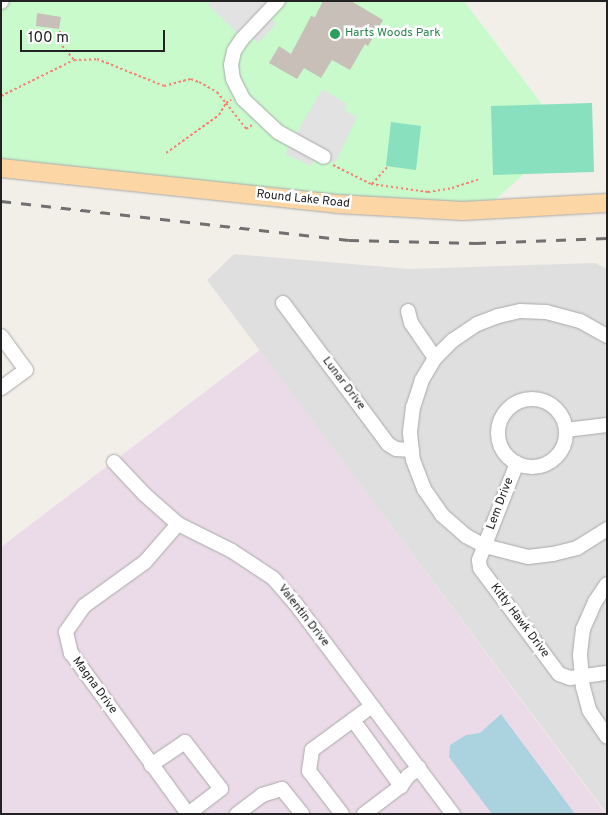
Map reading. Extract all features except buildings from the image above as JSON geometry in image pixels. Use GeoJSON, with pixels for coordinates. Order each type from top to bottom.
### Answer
{"type":"FeatureCollection","features":[{"type":"Feature","properties":{"kind":"main road","name":"Round Lake Road"},"geometry":{"type":"LineString","coordinates":[[1,168],[356,206],[463,211],[607,203]]}},
{"type":"Feature","properties":{"kind":"street"},"geometry":{"type":"LineString","coordinates":[[278,1],[252,28],[234,51],[233,79],[243,99],[278,132],[324,157]]}},
{"type":"Feature","properties":{"kind":"street","name":"Lunar Drive"},"geometry":{"type":"LineString","coordinates":[[300,304],[279,303],[388,444],[396,450],[412,450]]}},
{"type":"Feature","properties":{"kind":"street"},"geometry":{"type":"LineString","coordinates":[[408,311],[411,323],[435,358]]}},
{"type":"Feature","properties":{"kind":"street"},"geometry":{"type":"LineString","coordinates":[[607,336],[580,321],[546,312],[520,312],[498,316],[477,324],[453,340],[435,358],[422,380],[413,407],[410,433],[413,460],[424,489],[442,515],[466,536],[485,546],[528,557],[553,554],[577,548],[607,529]]}},
{"type":"Feature","properties":{"kind":"street"},"geometry":{"type":"LineString","coordinates":[[1,336],[26,370],[1,388]]}},
{"type":"Feature","properties":{"kind":"street","name":"Lem Drive"},"geometry":{"type":"LineString","coordinates":[[530,400],[547,402],[556,409],[563,418],[566,430],[562,450],[547,464],[527,466],[517,463],[508,456],[501,446],[499,435],[500,423],[505,413],[514,405],[530,400]]}},
{"type":"Feature","properties":{"kind":"street"},"geometry":{"type":"LineString","coordinates":[[566,430],[607,425]]}},
{"type":"Feature","properties":{"kind":"street","name":"Valentin Drive"},"geometry":{"type":"LineString","coordinates":[[114,462],[144,494],[178,524],[232,551],[273,578],[295,603],[453,814]]}},
{"type":"Feature","properties":{"kind":"street","name":"Lem Drive"},"geometry":{"type":"LineString","coordinates":[[485,546],[517,463]]}},
{"type":"Feature","properties":{"kind":"street","name":"Magna Drive"},"geometry":{"type":"LineString","coordinates":[[178,524],[145,562],[84,606],[66,632],[71,653],[188,814]]}},
{"type":"Feature","properties":{"kind":"street","name":"Kitty Hawk Drive"},"geometry":{"type":"LineString","coordinates":[[485,546],[479,560],[480,568],[560,674],[570,678],[607,673]]}},
{"type":"Feature","properties":{"kind":"street"},"geometry":{"type":"LineString","coordinates":[[607,584],[595,602],[583,629],[580,655],[589,710],[607,737]]}},
{"type":"Feature","properties":{"kind":"street"},"geometry":{"type":"LineString","coordinates":[[342,814],[309,771],[312,750],[372,706]]}},
{"type":"Feature","properties":{"kind":"street"},"geometry":{"type":"LineString","coordinates":[[353,720],[401,786]]}},
{"type":"Feature","properties":{"kind":"street"},"geometry":{"type":"LineString","coordinates":[[151,764],[185,742],[221,789],[188,814]]}},
{"type":"Feature","properties":{"kind":"street"},"geometry":{"type":"LineString","coordinates":[[364,814],[401,786],[408,776],[419,768]]}},
{"type":"Feature","properties":{"kind":"street"},"geometry":{"type":"LineString","coordinates":[[237,814],[262,795],[282,790],[302,814]]}},
{"type":"Feature","properties":{"kind":"path"},"geometry":{"type":"LineString","coordinates":[[60,31],[59,42],[74,60]]}},
{"type":"Feature","properties":{"kind":"path"},"geometry":{"type":"LineString","coordinates":[[1,96],[74,60],[97,59],[164,86],[191,80],[218,92],[246,129],[256,122]]}},
{"type":"Feature","properties":{"kind":"path"},"geometry":{"type":"LineString","coordinates":[[166,153],[219,114],[226,103],[233,99]]}},
{"type":"Feature","properties":{"kind":"path"},"geometry":{"type":"LineString","coordinates":[[324,157],[337,167],[372,184],[428,192],[452,188],[479,179]]}},
{"type":"Feature","properties":{"kind":"path"},"geometry":{"type":"LineString","coordinates":[[372,184],[388,166]]}},
{"type":"Feature","properties":{"kind":"shaded area"},"geometry":{"type":"Polygon","coordinates":[[[212,1],[285,1],[270,17],[276,24],[258,43],[252,37],[247,42],[208,5],[212,1]]]}},
{"type":"Feature","properties":{"kind":"shaded area"},"geometry":{"type":"Polygon","coordinates":[[[322,89],[347,104],[344,110],[357,117],[335,163],[317,155],[311,166],[285,154],[322,89]]]}},
{"type":"Feature","properties":{"kind":"shaded area"},"geometry":{"type":"Polygon","coordinates":[[[234,254],[410,269],[595,263],[607,269],[607,814],[207,280],[234,254]]]}},
{"type":"Feature","properties":{"kind":"shaded area"},"geometry":{"type":"Polygon","coordinates":[[[260,350],[606,814],[1,814],[1,547],[260,350]]]}},
{"type":"Feature","properties":{"kind":"green space","name":"Harts Woods Park"},"geometry":{"type":"Polygon","coordinates":[[[1,1],[464,1],[566,136],[483,211],[1,165],[1,1]]]}},
{"type":"Feature","properties":{"kind":"green space"},"geometry":{"type":"Polygon","coordinates":[[[592,103],[594,172],[493,175],[491,106],[592,103]]]}},
{"type":"Feature","properties":{"kind":"green space"},"geometry":{"type":"Polygon","coordinates":[[[391,122],[421,126],[416,170],[386,166],[391,122]]]}},
{"type":"Feature","properties":{"kind":"water"},"geometry":{"type":"Polygon","coordinates":[[[501,714],[575,814],[492,814],[449,757],[450,745],[466,735],[480,733],[501,714]]]}},
{"type":"Feature","properties":{"kind":"railway"},"geometry":{"type":"LineString","coordinates":[[1,201],[349,240],[476,243],[607,238]]}},
{"type":"Feature","properties":{"kind":"place","name":"Harts Woods Park"},"geometry":{"type":"Point","coordinates":[335,34]}}]}
